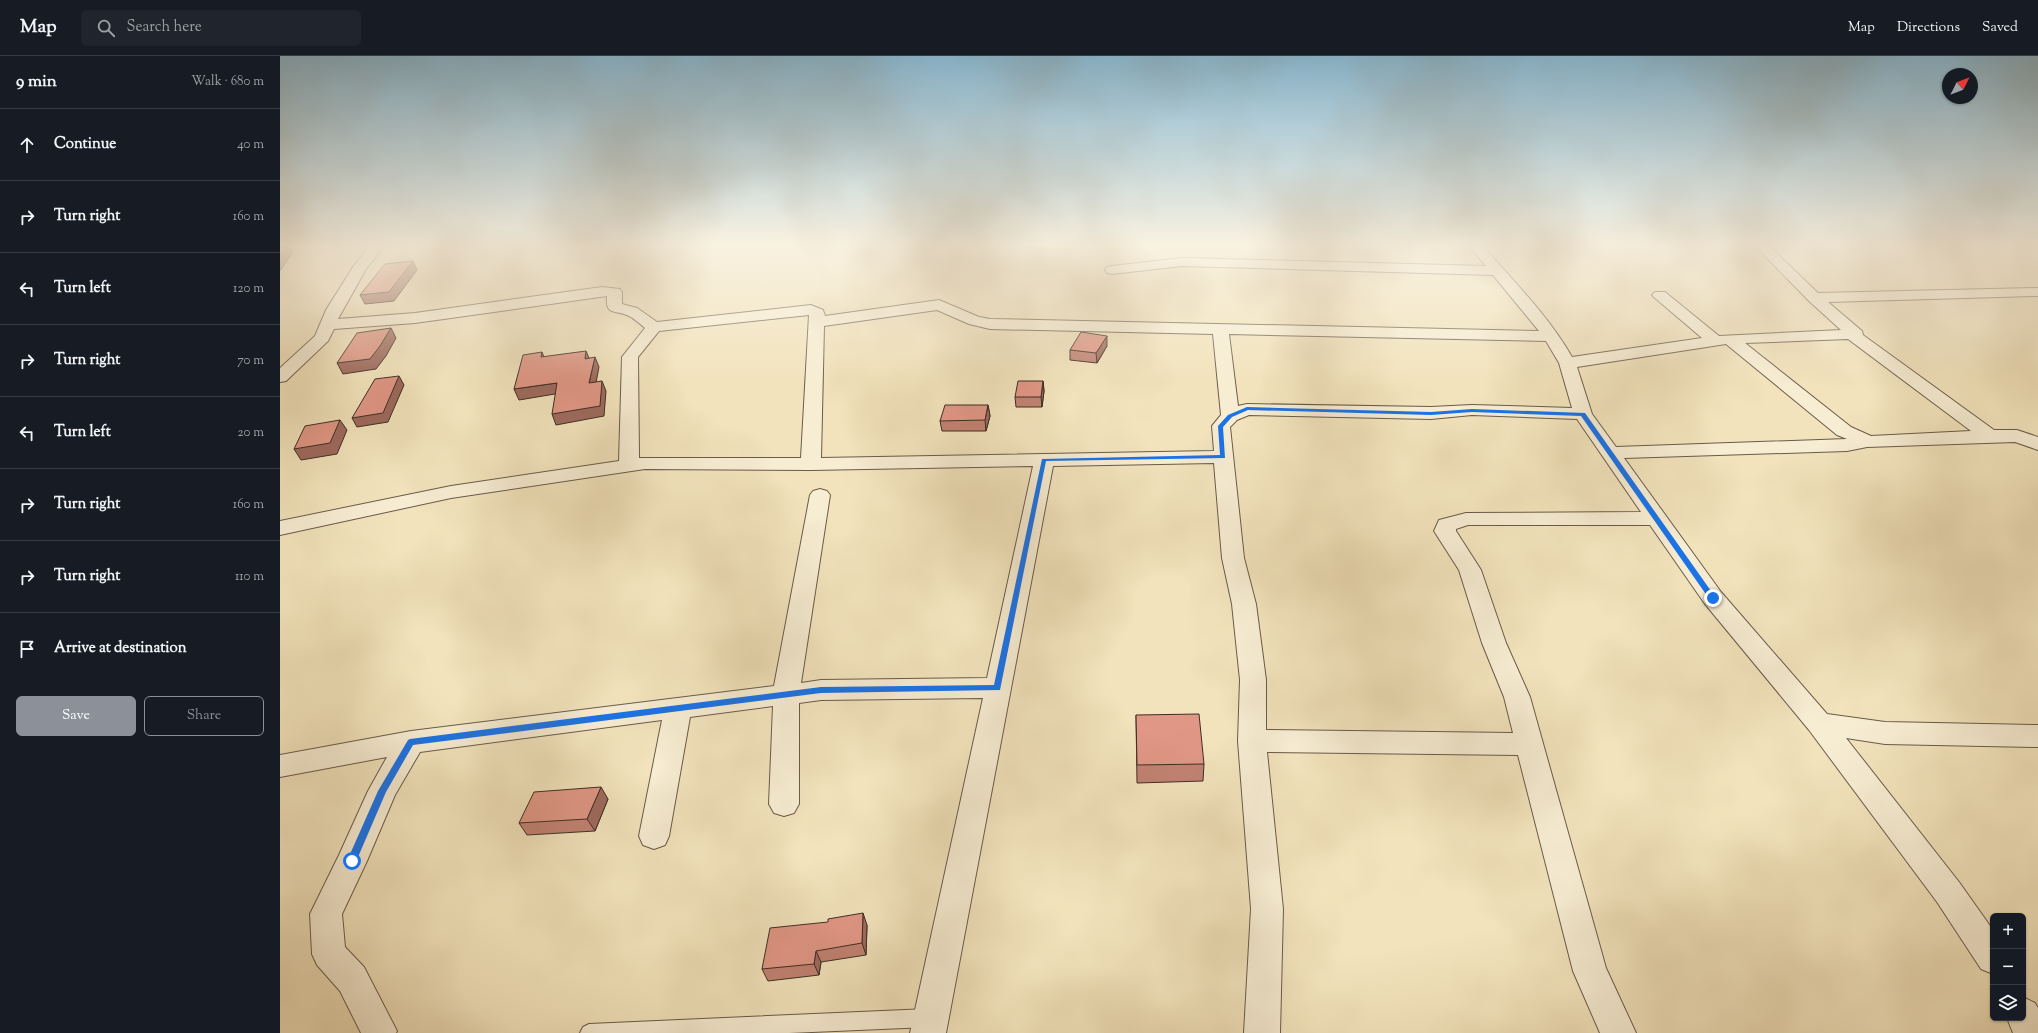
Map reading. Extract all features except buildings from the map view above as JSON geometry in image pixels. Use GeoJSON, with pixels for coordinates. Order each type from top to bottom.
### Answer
{"type":"FeatureCollection","features":[{"type":"Feature","properties":{"kind":"street"},"geometry":{"type":"LineString","coordinates":[[280,377],[291,364],[317,344],[345,292]]}},
{"type":"Feature","properties":{"kind":"street"},"geometry":{"type":"LineString","coordinates":[[328,325],[415,318],[597,292]]}},
{"type":"Feature","properties":{"kind":"street"},"geometry":{"type":"LineString","coordinates":[[614,292],[615,292],[614,306],[623,310],[632,311],[654,327],[794,311],[812,310],[817,313],[811,464]]}},
{"type":"Feature","properties":{"kind":"street"},"geometry":{"type":"LineString","coordinates":[[1516,292],[1552,336],[1567,363],[1583,414],[1713,598],[1819,722],[1948,892],[1990,954]]}},
{"type":"Feature","properties":{"kind":"street"},"geometry":{"type":"LineString","coordinates":[[1567,363],[1722,340],[1856,334],[1808,292]]}},
{"type":"Feature","properties":{"kind":"street"},"geometry":{"type":"LineString","coordinates":[[1814,298],[2038,292]]}},
{"type":"Feature","properties":{"kind":"street"},"geometry":{"type":"LineString","coordinates":[[1660,295],[1844,431],[1868,442]]}},
{"type":"Feature","properties":{"kind":"street"},"geometry":{"type":"LineString","coordinates":[[816,322],[939,305],[975,321],[990,324],[1552,336]]}},
{"type":"Feature","properties":{"kind":"street"},"geometry":{"type":"LineString","coordinates":[[629,466],[630,356],[654,327]]}},
{"type":"Feature","properties":{"kind":"street"},"geometry":{"type":"LineString","coordinates":[[1221,330],[1230,416]]}},
{"type":"Feature","properties":{"kind":"street"},"geometry":{"type":"LineString","coordinates":[[1851,334],[1990,436]]}},
{"type":"Feature","properties":{"kind":"street"},"geometry":{"type":"LineString","coordinates":[[1262,1033],[1267,909],[1252,741],[1253,680],[1244,604],[1233,558],[1220,426],[1230,416],[1247,409],[1431,413],[1472,410],[1583,414]]}},
{"type":"Feature","properties":{"kind":"street"},"geometry":{"type":"LineString","coordinates":[[1610,453],[1847,445],[1868,442],[1990,436],[2017,436],[2038,444]]}},
{"type":"Feature","properties":{"kind":"street"},"geometry":{"type":"LineString","coordinates":[[280,528],[451,492],[645,463],[811,464],[1223,457]]}},
{"type":"Feature","properties":{"kind":"street"},"geometry":{"type":"LineString","coordinates":[[929,1026],[1044,460]]}},
{"type":"Feature","properties":{"kind":"street"},"geometry":{"type":"LineString","coordinates":[[784,804],[786,694],[820,495]]}},
{"type":"Feature","properties":{"kind":"street"},"geometry":{"type":"LineString","coordinates":[[1618,1033],[1590,971],[1517,697],[1494,643],[1470,570],[1444,531],[1447,525],[1466,519],[1487,518],[1525,520],[1657,518]]}},
{"type":"Feature","properties":{"kind":"street"},"geometry":{"type":"LineString","coordinates":[[280,766],[410,742],[821,690],[997,688]]}},
{"type":"Feature","properties":{"kind":"street"},"geometry":{"type":"LineString","coordinates":[[654,836],[678,708]]}},
{"type":"Feature","properties":{"kind":"street"},"geometry":{"type":"LineString","coordinates":[[1819,722],[1885,733],[2038,736]]}},
{"type":"Feature","properties":{"kind":"street"},"geometry":{"type":"LineString","coordinates":[[1252,741],[1529,744]]}},
{"type":"Feature","properties":{"kind":"street"},"geometry":{"type":"LineString","coordinates":[[379,1031],[352,979],[329,954],[326,914],[352,861],[382,791],[410,742]]}},
{"type":"Feature","properties":{"kind":"street"},"geometry":{"type":"LineString","coordinates":[[2025,1021],[2030,1033]]}},
{"type":"Feature","properties":{"kind":"lane"},"geometry":{"type":"LineString","coordinates":[[589,1033],[929,1026]]}},
{"type":"Feature","properties":{"kind":"route"},"geometry":{"type":"LineString","coordinates":[[352,861],[382,791],[410,742],[821,690],[997,688],[1044,460],[1223,457],[1220,426],[1230,416],[1247,409],[1431,413],[1472,410],[1583,414],[1713,598]]}}]}
